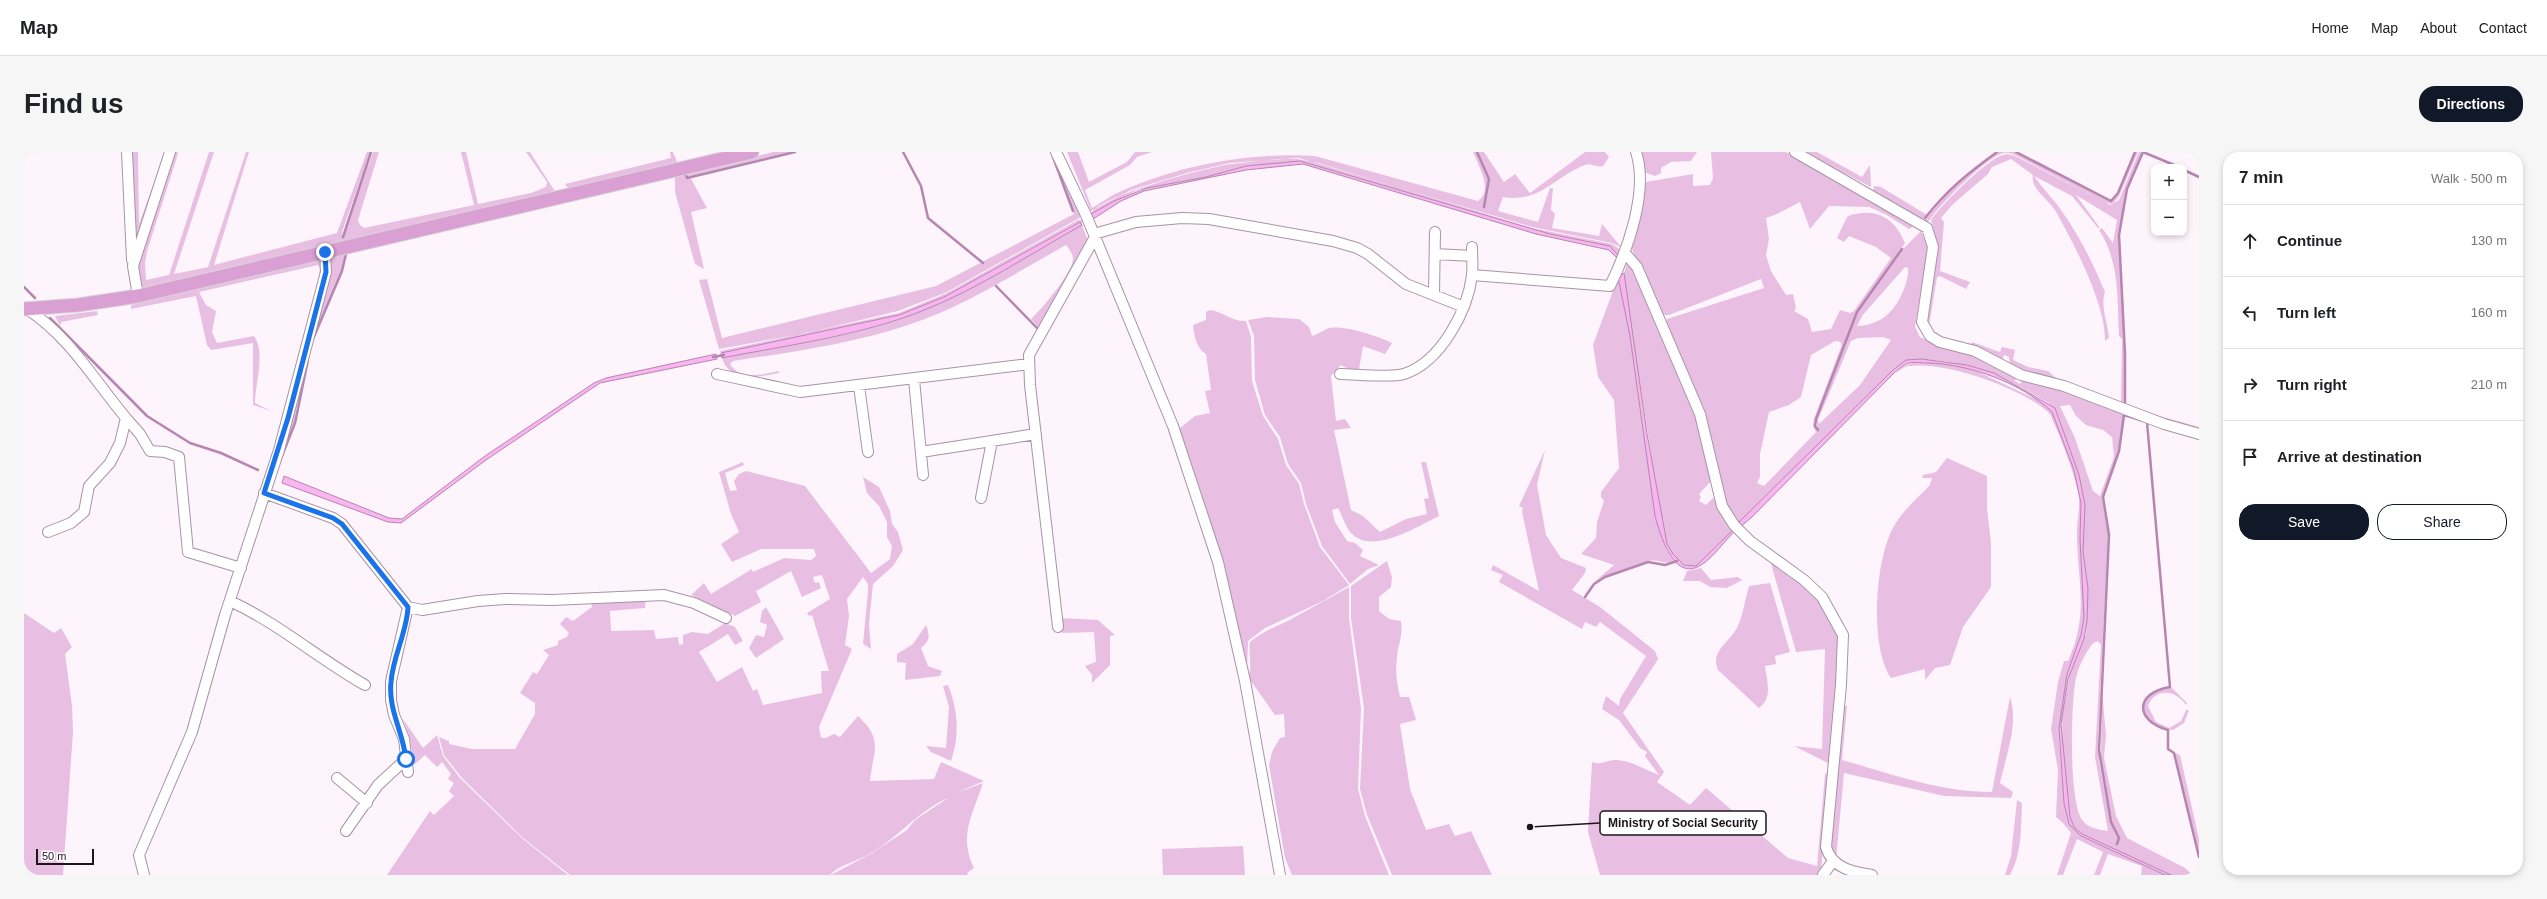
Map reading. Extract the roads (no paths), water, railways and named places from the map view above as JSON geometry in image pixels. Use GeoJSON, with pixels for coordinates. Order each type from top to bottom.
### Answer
{"type":"FeatureCollection","features":[{"type":"Feature","properties":{"kind":"main road"},"geometry":{"type":"LineString","coordinates":[[26,309],[78,305],[138,296],[752,152]]}},
{"type":"Feature","properties":{"kind":"street"},"geometry":{"type":"LineString","coordinates":[[127,152],[132,266],[138,296]]}},
{"type":"Feature","properties":{"kind":"street"},"geometry":{"type":"LineString","coordinates":[[132,266],[170,152]]}},
{"type":"Feature","properties":{"kind":"street"},"geometry":{"type":"LineString","coordinates":[[1056,152],[1094,236],[1173,426],[1218,562],[1251,711],[1280,875]]}},
{"type":"Feature","properties":{"kind":"street"},"geometry":{"type":"LineString","coordinates":[[1472,275],[1610,286],[1625,253],[1639,185],[1636,152]]}},
{"type":"Feature","properties":{"kind":"street"},"geometry":{"type":"LineString","coordinates":[[1795,152],[1927,228],[1933,247],[1922,322],[1930,336],[1940,342],[1975,351],[2021,375],[2064,386],[2158,422],[2199,434]]}},
{"type":"Feature","properties":{"kind":"street"},"geometry":{"type":"LineString","coordinates":[[1058,627],[1036,434],[1029,355],[1040,330],[1094,236],[1136,222],[1167,219],[1209,219],[1333,241],[1357,248],[1406,284],[1464,307]]}},
{"type":"Feature","properties":{"kind":"street"},"geometry":{"type":"LineString","coordinates":[[1434,294],[1435,232]]}},
{"type":"Feature","properties":{"kind":"street"},"geometry":{"type":"LineString","coordinates":[[1340,374],[1403,374],[1424,362],[1441,346],[1454,327],[1464,307],[1472,275],[1472,251],[1434,254]]}},
{"type":"Feature","properties":{"kind":"street"},"geometry":{"type":"LineString","coordinates":[[144,875],[139,855],[192,732],[230,601],[288,418],[326,272],[325,252]]}},
{"type":"Feature","properties":{"kind":"street"},"geometry":{"type":"LineString","coordinates":[[1625,253],[1637,267],[1700,414],[1722,506],[1734,525],[1750,541],[1804,580],[1822,597],[1843,635],[1841,685],[1826,847],[1833,861],[1846,869],[1872,875]]}},
{"type":"Feature","properties":{"kind":"street"},"geometry":{"type":"LineString","coordinates":[[26,309],[54,329],[77,352],[126,418],[140,434],[150,451],[165,452],[179,457],[188,552],[241,568]]}},
{"type":"Feature","properties":{"kind":"street"},"geometry":{"type":"LineString","coordinates":[[717,374],[800,392],[859,386],[1029,364]]}},
{"type":"Feature","properties":{"kind":"street"},"geometry":{"type":"LineString","coordinates":[[914,379],[923,475]]}},
{"type":"Feature","properties":{"kind":"street"},"geometry":{"type":"LineString","coordinates":[[859,386],[868,452]]}},
{"type":"Feature","properties":{"kind":"street"},"geometry":{"type":"LineString","coordinates":[[48,532],[71,523],[84,512],[89,486],[110,463],[120,443],[126,418]]}},
{"type":"Feature","properties":{"kind":"street"},"geometry":{"type":"LineString","coordinates":[[921,452],[1036,434]]}},
{"type":"Feature","properties":{"kind":"street"},"geometry":{"type":"LineString","coordinates":[[981,498],[992,441]]}},
{"type":"Feature","properties":{"kind":"street"},"geometry":{"type":"LineString","coordinates":[[264,493],[333,518],[342,524],[408,607],[422,610],[478,600],[552,600],[664,595],[689,601],[726,618]]}},
{"type":"Feature","properties":{"kind":"street"},"geometry":{"type":"LineString","coordinates":[[230,601],[256,613],[338,669],[365,685]]}},
{"type":"Feature","properties":{"kind":"street"},"geometry":{"type":"LineString","coordinates":[[408,607],[391,682],[394,715],[404,739],[408,772]]}},
{"type":"Feature","properties":{"kind":"street"},"geometry":{"type":"LineString","coordinates":[[346,831],[367,803],[378,785],[406,759]]}},
{"type":"Feature","properties":{"kind":"street"},"geometry":{"type":"LineString","coordinates":[[337,778],[367,803]]}},
{"type":"Feature","properties":{"kind":"street"},"geometry":{"type":"LineString","coordinates":[[1823,875],[1833,861]]}},
{"type":"Feature","properties":{"kind":"waterway"},"geometry":{"type":"LineString","coordinates":[[343,237],[371,152]]}},
{"type":"Feature","properties":{"kind":"waterway"},"geometry":{"type":"LineString","coordinates":[[685,173],[687,178],[795,152]]}},
{"type":"Feature","properties":{"kind":"waterway"},"geometry":{"type":"LineString","coordinates":[[903,152],[921,186],[928,218],[983,263]]}},
{"type":"Feature","properties":{"kind":"waterway"},"geometry":{"type":"LineString","coordinates":[[1477,152],[1489,179],[1484,207]]}},
{"type":"Feature","properties":{"kind":"waterway"},"geometry":{"type":"LineString","coordinates":[[1925,218],[1958,182],[1997,152]]}},
{"type":"Feature","properties":{"kind":"waterway"},"geometry":{"type":"LineString","coordinates":[[2016,152],[2111,201],[2118,193],[2135,152]]}},
{"type":"Feature","properties":{"kind":"waterway"},"geometry":{"type":"LineString","coordinates":[[2143,152],[2172,164]]}},
{"type":"Feature","properties":{"kind":"waterway"},"geometry":{"type":"LineString","coordinates":[[2125,406],[2125,354],[2119,235],[2127,189],[2143,152]]}},
{"type":"Feature","properties":{"kind":"waterway"},"geometry":{"type":"LineString","coordinates":[[1053,157],[1073,211]]}},
{"type":"Feature","properties":{"kind":"waterway"},"geometry":{"type":"LineString","coordinates":[[2187,171],[2199,177]]}},
{"type":"Feature","properties":{"kind":"waterway"},"geometry":{"type":"LineString","coordinates":[[1818,430],[1815,426],[1816,419],[1857,312],[1902,249]]}},
{"type":"Feature","properties":{"kind":"waterway"},"geometry":{"type":"LineString","coordinates":[[313,339],[342,271],[346,254]]}},
{"type":"Feature","properties":{"kind":"waterway"},"geometry":{"type":"LineString","coordinates":[[996,286],[1038,329]]}},
{"type":"Feature","properties":{"kind":"waterway"},"geometry":{"type":"LineString","coordinates":[[24,287],[35,298]]}},
{"type":"Feature","properties":{"kind":"waterway"},"geometry":{"type":"LineString","coordinates":[[50,318],[147,416],[190,443],[221,453],[258,470]]}},
{"type":"Feature","properties":{"kind":"waterway"},"geometry":{"type":"LineString","coordinates":[[713,357],[724,355]]}},
{"type":"Feature","properties":{"kind":"waterway"},"geometry":{"type":"LineString","coordinates":[[280,461],[295,423],[308,360]]}},
{"type":"Feature","properties":{"kind":"waterway"},"geometry":{"type":"LineString","coordinates":[[2117,844],[2119,838],[2111,822],[2099,750],[2109,535],[2103,497],[2119,451],[2124,415],[2147,422],[2170,687],[2158,690],[2150,695],[2145,701],[2143,707],[2149,720],[2157,726],[2168,730],[2168,749],[2174,753],[2199,857]]}},
{"type":"Feature","properties":{"kind":"waterway"},"geometry":{"type":"LineString","coordinates":[[1585,597],[1594,584],[1605,577],[1648,562],[1665,565],[1677,561]]}},
{"type":"Feature","properties":{"kind":"place","name":"Ministry of Social Security"},"geometry":{"type":"Point","coordinates":[1530,827]}}]}
